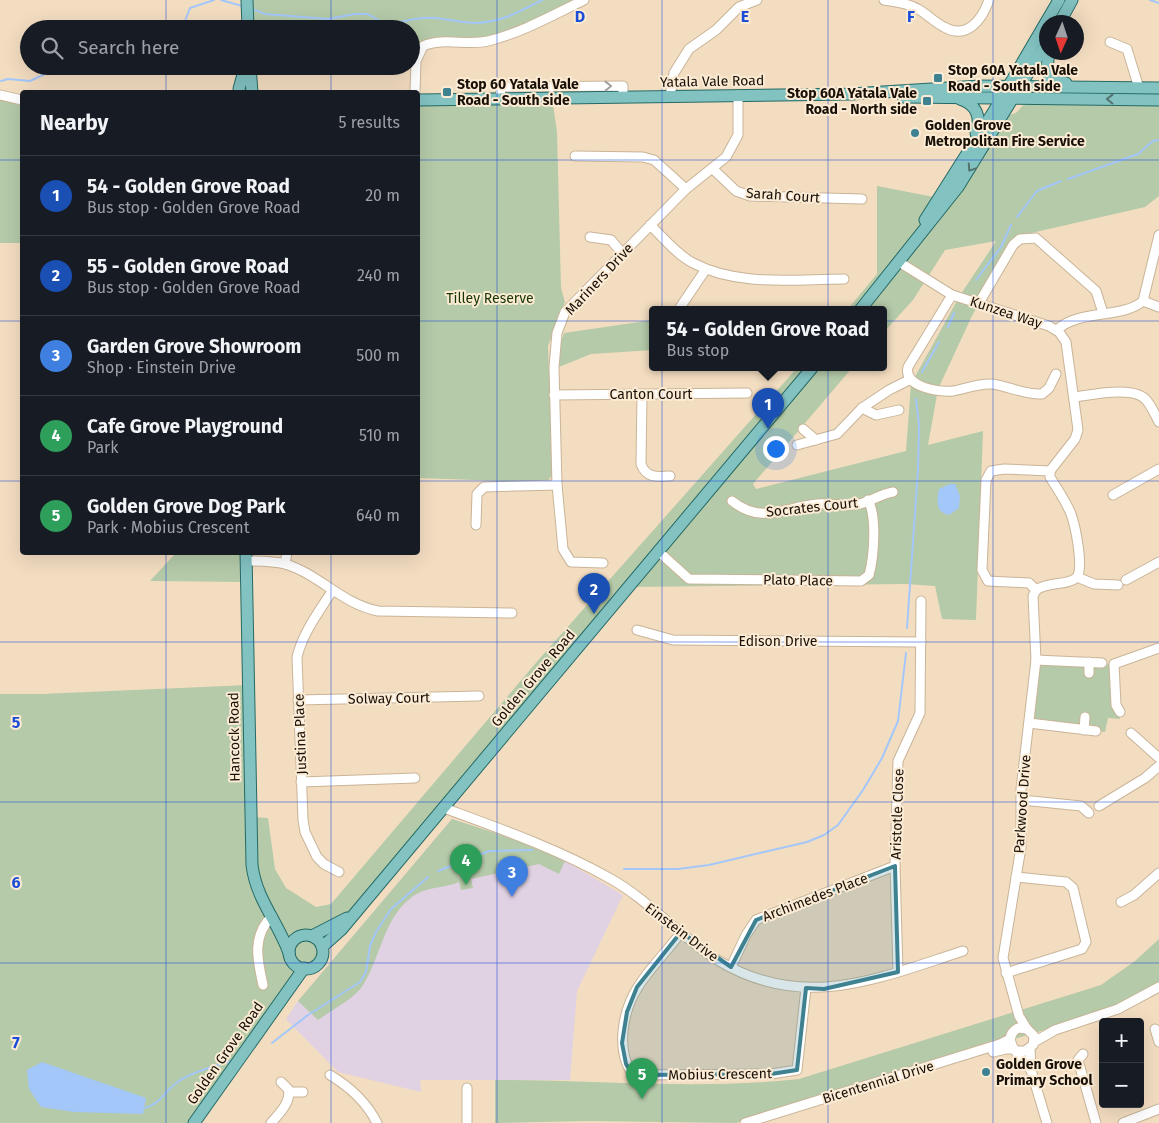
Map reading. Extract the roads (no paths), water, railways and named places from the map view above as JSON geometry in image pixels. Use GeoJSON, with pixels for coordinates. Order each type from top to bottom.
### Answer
{"type":"FeatureCollection","features":[{"type":"Feature","properties":{"kind":"main road"},"geometry":{"type":"LineString","coordinates":[[863,306],[958,186],[1011,92],[1017,70],[1059,0]]}},
{"type":"Feature","properties":{"kind":"main road"},"geometry":{"type":"LineString","coordinates":[[1064,15],[1072,0]]}},
{"type":"Feature","properties":{"kind":"main road"},"geometry":{"type":"LineString","coordinates":[[247,5],[248,20]]}},
{"type":"Feature","properties":{"kind":"main road"},"geometry":{"type":"LineString","coordinates":[[901,260],[972,144],[1039,54]]}},
{"type":"Feature","properties":{"kind":"main road"},"geometry":{"type":"LineString","coordinates":[[1048,60],[1047,68],[1053,80],[1066,84],[1115,88]]}},
{"type":"Feature","properties":{"kind":"main road"},"geometry":{"type":"LineString","coordinates":[[960,87],[1005,79],[1017,70]]}},
{"type":"Feature","properties":{"kind":"main road"},"geometry":{"type":"LineString","coordinates":[[236,90],[242,75]]}},
{"type":"Feature","properties":{"kind":"main road"},"geometry":{"type":"LineString","coordinates":[[251,75],[253,90]]}},
{"type":"Feature","properties":{"kind":"main road","name":"Yatala Vale Road"},"geometry":{"type":"LineString","coordinates":[[420,100],[852,94],[960,87],[1011,92]]}},
{"type":"Feature","properties":{"kind":"main road"},"geometry":{"type":"LineString","coordinates":[[852,94],[865,96],[952,97],[1011,92],[1159,88]]}},
{"type":"Feature","properties":{"kind":"main road"},"geometry":{"type":"LineString","coordinates":[[1011,92],[1159,100]]}},
{"type":"Feature","properties":{"kind":"main road"},"geometry":{"type":"LineString","coordinates":[[952,97],[969,102],[976,110],[979,122],[972,144]]}},
{"type":"Feature","properties":{"kind":"main road","name":"Golden Grove Road"},"geometry":{"type":"LineString","coordinates":[[322,947],[341,930],[809,371]]}},
{"type":"Feature","properties":{"kind":"main road","name":"Hancock Road"},"geometry":{"type":"LineString","coordinates":[[246,557],[252,865],[258,892],[283,935],[291,957]]}},
{"type":"Feature","properties":{"kind":"main road","name":"Golden Grove Road"},"geometry":{"type":"LineString","coordinates":[[312,936],[353,914]]}},
{"type":"Feature","properties":{"kind":"main road","name":"Hancock Road"},"geometry":{"type":"LineString","coordinates":[[272,916],[300,936]]}},
{"type":"Feature","properties":{"kind":"main road"},"geometry":{"type":"LineString","coordinates":[[300,936],[312,936],[322,947],[323,953],[318,963],[314,966],[304,968],[291,957],[292,943],[300,936]]}},
{"type":"Feature","properties":{"kind":"main road","name":"Golden Grove Road"},"geometry":{"type":"LineString","coordinates":[[280,1000],[291,973],[291,957]]}},
{"type":"Feature","properties":{"kind":"main road","name":"Golden Grove Road"},"geometry":{"type":"LineString","coordinates":[[195,1122],[304,968]]}},
{"type":"Feature","properties":{"kind":"street"},"geometry":{"type":"LineString","coordinates":[[420,52],[423,46],[434,43],[488,41],[537,22],[584,0]]}},
{"type":"Feature","properties":{"kind":"street"},"geometry":{"type":"LineString","coordinates":[[670,96],[674,73],[689,49],[716,30],[739,7],[757,0]]}},
{"type":"Feature","properties":{"kind":"street"},"geometry":{"type":"LineString","coordinates":[[884,0],[910,5],[944,28],[956,31],[966,30],[978,23],[990,0]]}},
{"type":"Feature","properties":{"kind":"street"},"geometry":{"type":"LineString","coordinates":[[1110,42],[1130,45],[1139,88]]}},
{"type":"Feature","properties":{"kind":"street"},"geometry":{"type":"LineString","coordinates":[[415,90],[416,75]]}},
{"type":"Feature","properties":{"kind":"street"},"geometry":{"type":"LineString","coordinates":[[0,95],[20,100]]}},
{"type":"Feature","properties":{"kind":"street","name":"Mariners Drive"},"geometry":{"type":"LineString","coordinates":[[603,563],[571,562],[563,549],[557,485],[554,348],[565,312],[686,190],[726,157],[738,135],[738,95]]}},
{"type":"Feature","properties":{"kind":"street"},"geometry":{"type":"LineString","coordinates":[[575,156],[643,157],[654,160],[686,190]]}},
{"type":"Feature","properties":{"kind":"street","name":"Sarah Court"},"geometry":{"type":"LineString","coordinates":[[713,169],[736,191],[750,196],[862,199]]}},
{"type":"Feature","properties":{"kind":"street"},"geometry":{"type":"LineString","coordinates":[[650,225],[686,259],[706,269],[728,276],[756,280],[844,279]]}},
{"type":"Feature","properties":{"kind":"street"},"geometry":{"type":"LineString","coordinates":[[1143,301],[1159,235]]}},
{"type":"Feature","properties":{"kind":"street"},"geometry":{"type":"LineString","coordinates":[[590,236],[611,240],[622,253]]}},
{"type":"Feature","properties":{"kind":"street"},"geometry":{"type":"LineString","coordinates":[[979,303],[1013,245],[1020,239],[1036,238],[1096,291],[1103,313]]}},
{"type":"Feature","properties":{"kind":"street","name":"Kunzea Way"},"geometry":{"type":"LineString","coordinates":[[901,260],[952,295],[1057,330],[1066,342],[1078,430],[1075,439],[1050,471]]}},
{"type":"Feature","properties":{"kind":"street"},"geometry":{"type":"LineString","coordinates":[[681,306],[706,269]]}},
{"type":"Feature","properties":{"kind":"street"},"geometry":{"type":"LineString","coordinates":[[952,295],[908,368],[906,373],[909,380],[918,384],[950,391],[981,384],[1042,394],[1049,388],[1056,374]]}},
{"type":"Feature","properties":{"kind":"street"},"geometry":{"type":"LineString","coordinates":[[1057,330],[1068,322],[1131,307],[1143,301],[1159,307]]}},
{"type":"Feature","properties":{"kind":"street"},"geometry":{"type":"LineString","coordinates":[[797,445],[837,434],[862,408],[889,390],[909,380]]}},
{"type":"Feature","properties":{"kind":"street","name":"Canton Court"},"geometry":{"type":"LineString","coordinates":[[554,395],[748,393]]}},
{"type":"Feature","properties":{"kind":"street"},"geometry":{"type":"LineString","coordinates":[[1074,398],[1112,393],[1137,394],[1147,401],[1159,422]]}},
{"type":"Feature","properties":{"kind":"street"},"geometry":{"type":"LineString","coordinates":[[642,394],[642,464],[644,471],[650,476],[670,476]]}},
{"type":"Feature","properties":{"kind":"street"},"geometry":{"type":"LineString","coordinates":[[862,408],[876,415],[899,410]]}},
{"type":"Feature","properties":{"kind":"street"},"geometry":{"type":"LineString","coordinates":[[803,429],[816,440]]}},
{"type":"Feature","properties":{"kind":"street"},"geometry":{"type":"LineString","coordinates":[[1004,469],[1050,471],[1050,477],[1071,514],[1080,559],[1080,572],[1077,577],[1069,582],[1052,583],[1036,590],[1029,583],[988,581],[982,570],[986,480],[991,471],[1004,469]]}},
{"type":"Feature","properties":{"kind":"street"},"geometry":{"type":"LineString","coordinates":[[1113,495],[1159,469]]}},
{"type":"Feature","properties":{"kind":"street"},"geometry":{"type":"LineString","coordinates":[[476,525],[477,494],[484,487],[557,485]]}},
{"type":"Feature","properties":{"kind":"street","name":"Socrates Court"},"geometry":{"type":"LineString","coordinates":[[732,501],[749,512],[778,513],[815,504],[856,504],[893,492]]}},
{"type":"Feature","properties":{"kind":"street","name":"Plato Place"},"geometry":{"type":"LineString","coordinates":[[658,551],[689,579],[861,580],[869,575],[871,564],[873,511],[868,500]]}},
{"type":"Feature","properties":{"kind":"street"},"geometry":{"type":"LineString","coordinates":[[285,564],[286,555]]}},
{"type":"Feature","properties":{"kind":"street"},"geometry":{"type":"LineString","coordinates":[[246,557],[285,564],[306,574],[362,608],[384,612],[512,613]]}},
{"type":"Feature","properties":{"kind":"street"},"geometry":{"type":"LineString","coordinates":[[1077,577],[1094,584],[1122,583],[1159,562]]}},
{"type":"Feature","properties":{"kind":"street","name":"Parkwood Drive"},"geometry":{"type":"LineString","coordinates":[[1025,1029],[1019,1016],[1003,958],[1021,847],[1021,789],[1036,660],[1033,596],[1036,590]]}},
{"type":"Feature","properties":{"kind":"street","name":"Justina Place"},"geometry":{"type":"LineString","coordinates":[[332,591],[300,647],[297,657],[298,700],[305,832],[317,857],[324,864],[340,872]]}},
{"type":"Feature","properties":{"kind":"street","name":"Aristotle Close"},"geometry":{"type":"LineString","coordinates":[[898,972],[895,866],[898,761],[920,713],[921,600]]}},
{"type":"Feature","properties":{"kind":"street","name":"Edison Drive"},"geometry":{"type":"LineString","coordinates":[[637,630],[673,640],[921,642]]}},
{"type":"Feature","properties":{"kind":"street"},"geometry":{"type":"LineString","coordinates":[[1120,712],[1116,705],[1114,664],[1159,648]]}},
{"type":"Feature","properties":{"kind":"street"},"geometry":{"type":"LineString","coordinates":[[1036,660],[1102,663]]}},
{"type":"Feature","properties":{"kind":"street"},"geometry":{"type":"LineString","coordinates":[[1089,662],[1089,673]]}},
{"type":"Feature","properties":{"kind":"street","name":"Solway Court"},"geometry":{"type":"LineString","coordinates":[[298,700],[479,696]]}},
{"type":"Feature","properties":{"kind":"street"},"geometry":{"type":"LineString","coordinates":[[1084,730],[1085,717]]}},
{"type":"Feature","properties":{"kind":"street"},"geometry":{"type":"LineString","coordinates":[[1029,723],[1096,731]]}},
{"type":"Feature","properties":{"kind":"street"},"geometry":{"type":"LineString","coordinates":[[1131,733],[1159,758]]}},
{"type":"Feature","properties":{"kind":"street"},"geometry":{"type":"LineString","coordinates":[[1099,806],[1145,778],[1159,766]]}},
{"type":"Feature","properties":{"kind":"street"},"geometry":{"type":"LineString","coordinates":[[301,782],[415,778]]}},
{"type":"Feature","properties":{"kind":"street"},"geometry":{"type":"LineString","coordinates":[[1022,800],[1084,804],[1089,813]]}},
{"type":"Feature","properties":{"kind":"street","name":"Einstein Drive"},"geometry":{"type":"LineString","coordinates":[[444,808],[542,844],[612,880],[719,961],[777,984],[806,988],[852,985],[963,951]]}},
{"type":"Feature","properties":{"kind":"street","name":"Archimedes Place"},"geometry":{"type":"LineString","coordinates":[[731,967],[746,935],[756,920],[895,866]]}},
{"type":"Feature","properties":{"kind":"street"},"geometry":{"type":"LineString","coordinates":[[1121,902],[1134,896],[1159,873]]}},
{"type":"Feature","properties":{"kind":"street"},"geometry":{"type":"LineString","coordinates":[[1006,973],[1082,949],[1086,942],[1073,888],[1066,882],[1016,877]]}},
{"type":"Feature","properties":{"kind":"street"},"geometry":{"type":"LineString","coordinates":[[264,985],[259,967],[258,937],[262,926],[272,916]]}},
{"type":"Feature","properties":{"kind":"street","name":"Mobius Crescent"},"geometry":{"type":"LineString","coordinates":[[682,932],[637,987],[627,1012],[622,1042],[626,1064],[631,1072],[640,1075],[771,1074],[797,1070],[806,988]]}},
{"type":"Feature","properties":{"kind":"street"},"geometry":{"type":"LineString","coordinates":[[1016,1050],[1026,1051],[1055,1030],[1110,1012],[1159,987]]}},
{"type":"Feature","properties":{"kind":"street"},"geometry":{"type":"LineString","coordinates":[[1031,1070],[1016,1050],[1010,1039],[1011,1034],[1025,1029],[1055,1030]]}},
{"type":"Feature","properties":{"kind":"street"},"geometry":{"type":"LineString","coordinates":[[1025,1029],[1032,1045],[1031,1070],[1047,1123]]}},
{"type":"Feature","properties":{"kind":"street"},"geometry":{"type":"LineString","coordinates":[[1155,1029],[1159,1042]]}},
{"type":"Feature","properties":{"kind":"street","name":"Bicentennial Drive"},"geometry":{"type":"LineString","coordinates":[[745,1123],[1000,1044],[1010,1039]]}},
{"type":"Feature","properties":{"kind":"street","name":"Bicentennial Drive"},"geometry":{"type":"LineString","coordinates":[[763,1123],[1003,1049],[1016,1050]]}},
{"type":"Feature","properties":{"kind":"street"},"geometry":{"type":"LineString","coordinates":[[1077,1058],[1096,1123]]}},
{"type":"Feature","properties":{"kind":"street"},"geometry":{"type":"LineString","coordinates":[[330,1075],[348,1086],[366,1105],[376,1123]]}},
{"type":"Feature","properties":{"kind":"street"},"geometry":{"type":"LineString","coordinates":[[281,1082],[290,1092],[303,1092]]}},
{"type":"Feature","properties":{"kind":"street"},"geometry":{"type":"LineString","coordinates":[[467,1088],[468,1123]]}},
{"type":"Feature","properties":{"kind":"street"},"geometry":{"type":"LineString","coordinates":[[271,1123],[280,1113],[290,1092]]}},
{"type":"Feature","properties":{"kind":"street"},"geometry":{"type":"LineString","coordinates":[[1123,1123],[1138,1120],[1159,1109]]}},
{"type":"Feature","properties":{"kind":"water"},"geometry":{"type":"Polygon","coordinates":[[[955,484],[960,496],[959,508],[949,515],[941,512],[938,501],[939,489],[955,484]]]}},
{"type":"Feature","properties":{"kind":"water"},"geometry":{"type":"Polygon","coordinates":[[[42,1062],[146,1098],[143,1114],[74,1112],[41,1107],[29,1089],[27,1070],[42,1062]]]}},
{"type":"Feature","properties":{"kind":"waterway"},"geometry":{"type":"LineString","coordinates":[[185,20],[190,8],[214,0]]}},
{"type":"Feature","properties":{"kind":"waterway"},"geometry":{"type":"LineString","coordinates":[[221,0],[242,6]]}},
{"type":"Feature","properties":{"kind":"waterway"},"geometry":{"type":"LineString","coordinates":[[411,20],[428,18],[471,23],[487,22],[511,15],[542,0]]}},
{"type":"Feature","properties":{"kind":"waterway"},"geometry":{"type":"LineString","coordinates":[[1150,0],[1159,3]]}},
{"type":"Feature","properties":{"kind":"waterway"},"geometry":{"type":"LineString","coordinates":[[252,9],[265,14],[328,19],[355,14],[368,14],[378,20]]}},
{"type":"Feature","properties":{"kind":"waterway"},"geometry":{"type":"LineString","coordinates":[[1,81],[8,79],[30,81],[43,75]]}},
{"type":"Feature","properties":{"kind":"waterway"},"geometry":{"type":"LineString","coordinates":[[1068,179],[1138,154],[1153,141],[1159,140]]}},
{"type":"Feature","properties":{"kind":"waterway"},"geometry":{"type":"LineString","coordinates":[[1017,217],[1037,191],[1061,181]]}},
{"type":"Feature","properties":{"kind":"waterway"},"geometry":{"type":"LineString","coordinates":[[976,280],[1001,247],[1011,225]]}},
{"type":"Feature","properties":{"kind":"waterway"},"geometry":{"type":"LineString","coordinates":[[948,327],[954,313]]}},
{"type":"Feature","properties":{"kind":"waterway"},"geometry":{"type":"LineString","coordinates":[[922,372],[939,342]]}},
{"type":"Feature","properties":{"kind":"waterway"},"geometry":{"type":"LineString","coordinates":[[907,628],[918,469],[919,425],[916,399]]}},
{"type":"Feature","properties":{"kind":"waterway"},"geometry":{"type":"LineString","coordinates":[[624,869],[678,869],[709,865],[807,842],[824,835],[838,825],[863,790],[882,758],[898,721],[906,653]]}},
{"type":"Feature","properties":{"kind":"waterway"},"geometry":{"type":"LineString","coordinates":[[438,871],[489,851],[532,850]]}},
{"type":"Feature","properties":{"kind":"waterway"},"geometry":{"type":"LineString","coordinates":[[272,1043],[308,1015],[360,982],[366,972],[370,946],[376,932],[391,909],[428,877]]}},
{"type":"Feature","properties":{"kind":"waterway"},"geometry":{"type":"LineString","coordinates":[[145,1108],[156,1103],[174,1085],[185,1078],[231,1061]]}},
{"type":"Feature","properties":{"kind":"place","name":"Stop 60A Yatala Vale Road - South side"},"geometry":{"type":"Point","coordinates":[938,78]}},
{"type":"Feature","properties":{"kind":"place","name":"Stop 60 Yatala Vale Road - South side"},"geometry":{"type":"Point","coordinates":[447,92]}},
{"type":"Feature","properties":{"kind":"place","name":"Stop 60A Yatala Vale Road - North side"},"geometry":{"type":"Point","coordinates":[927,101]}},
{"type":"Feature","properties":{"kind":"place","name":"Golden Grove Metropolitan Fire Service"},"geometry":{"type":"Point","coordinates":[915,133]}},
{"type":"Feature","properties":{"kind":"place","name":"54 - Golden Grove Road"},"geometry":{"type":"Point","coordinates":[768,429]}},
{"type":"Feature","properties":{"kind":"place","name":"55 - Golden Grove Road"},"geometry":{"type":"Point","coordinates":[594,614]}},
{"type":"Feature","properties":{"kind":"place","name":"Cafe Grove Playground"},"geometry":{"type":"Point","coordinates":[466,885]}},
{"type":"Feature","properties":{"kind":"place","name":"Garden Grove Showroom"},"geometry":{"type":"Point","coordinates":[512,897]}},
{"type":"Feature","properties":{"kind":"place","name":"Golden Grove Primary School"},"geometry":{"type":"Point","coordinates":[986,1072]}},
{"type":"Feature","properties":{"kind":"place","name":"Golden Grove Dog Park"},"geometry":{"type":"Point","coordinates":[642,1099]}},
{"type":"Feature","properties":{"kind":"park label","name":"Tilley Reserve"},"geometry":{"type":"Point","coordinates":[490,298]}}]}
